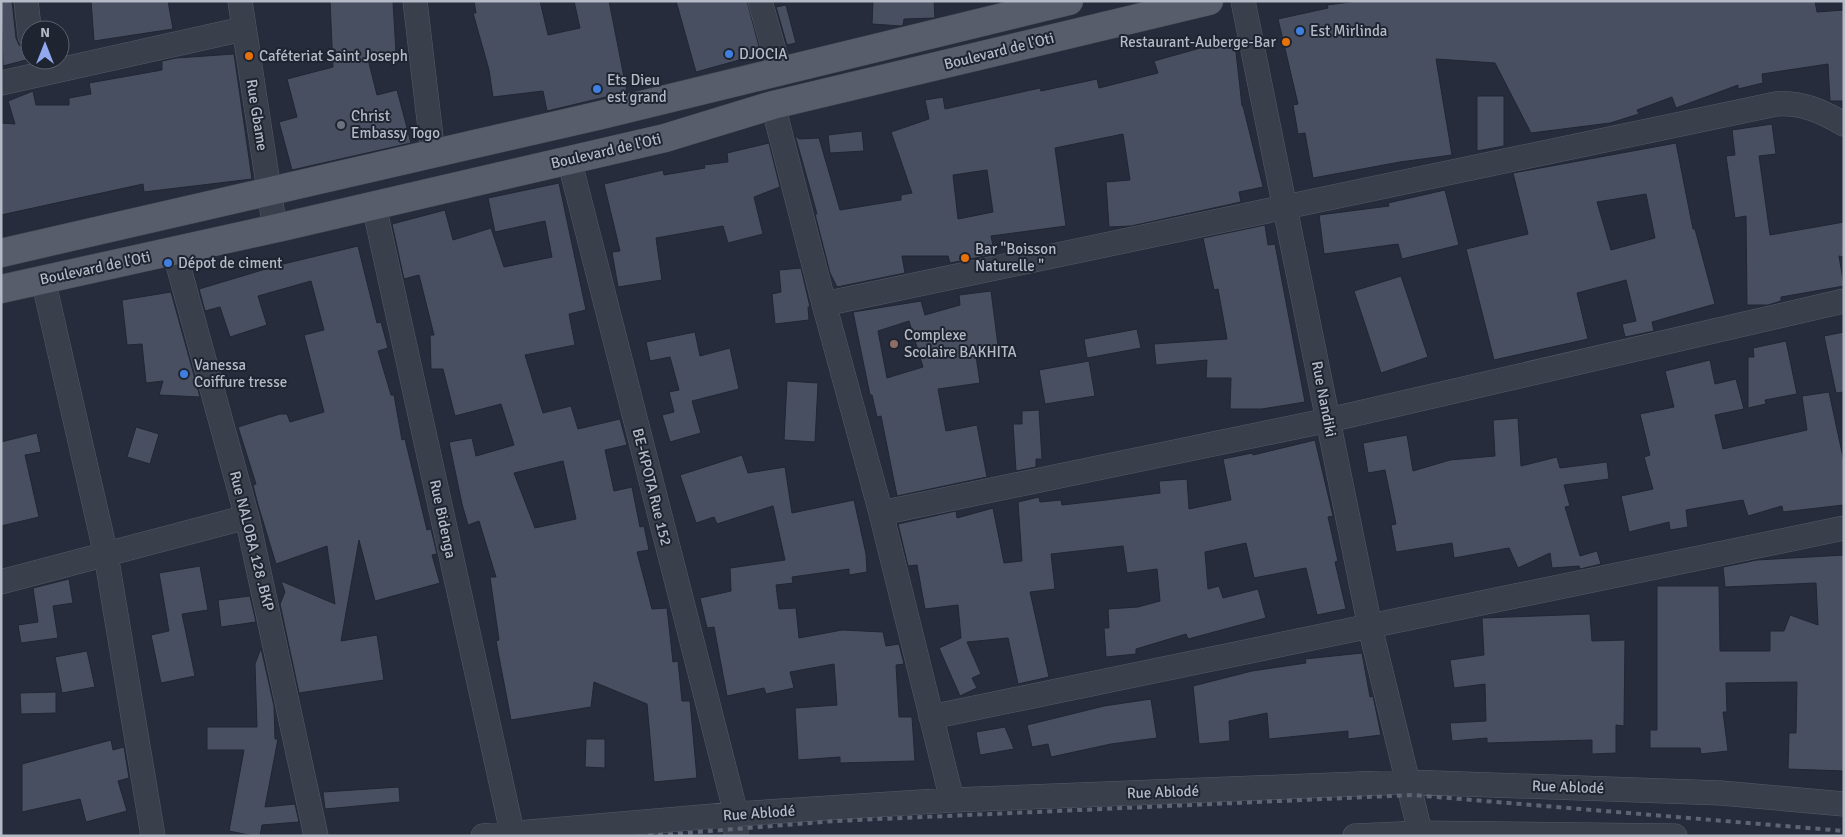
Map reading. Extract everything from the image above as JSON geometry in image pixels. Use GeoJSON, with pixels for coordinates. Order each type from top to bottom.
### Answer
{"type":"FeatureCollection","features":[{"type":"Feature","properties":{"kind":"main road"},"geometry":{"type":"LineString","coordinates":[[1,253],[270,193],[780,72],[1069,1]]}},
{"type":"Feature","properties":{"kind":"main road","name":"Boulevard de l'Oti"},"geometry":{"type":"LineString","coordinates":[[1,289],[275,229],[665,138],[773,105],[1209,1]]}},
{"type":"Feature","properties":{"kind":"street"},"geometry":{"type":"LineString","coordinates":[[26,1],[28,20]]}},
{"type":"Feature","properties":{"kind":"street","name":"Rue Gbame"},"geometry":{"type":"LineString","coordinates":[[240,1],[275,229]]}},
{"type":"Feature","properties":{"kind":"street"},"geometry":{"type":"LineString","coordinates":[[416,1],[433,154]]}},
{"type":"Feature","properties":{"kind":"street"},"geometry":{"type":"LineString","coordinates":[[760,1],[780,72]]}},
{"type":"Feature","properties":{"kind":"street","name":"Rue Nandiki"},"geometry":{"type":"LineString","coordinates":[[1243,1],[1370,627],[1421,834]]}},
{"type":"Feature","properties":{"kind":"street"},"geometry":{"type":"LineString","coordinates":[[70,60],[243,29]]}},
{"type":"Feature","properties":{"kind":"street"},"geometry":{"type":"LineString","coordinates":[[1,82],[27,70]]}},
{"type":"Feature","properties":{"kind":"street"},"geometry":{"type":"LineString","coordinates":[[824,304],[1776,104],[1788,103],[1811,107],[1844,124]]}},
{"type":"Feature","properties":{"kind":"street"},"geometry":{"type":"LineString","coordinates":[[773,105],[824,304],[881,513],[952,800]]}},
{"type":"Feature","properties":{"kind":"street","name":"BE-KPOTA Rue 152"},"geometry":{"type":"LineString","coordinates":[[569,159],[736,825]]}},
{"type":"Feature","properties":{"kind":"street","name":"Rue Bidenga"},"geometry":{"type":"LineString","coordinates":[[374,206],[512,832]]}},
{"type":"Feature","properties":{"kind":"street","name":"Rue NALOBA 128 .BKP"},"geometry":{"type":"LineString","coordinates":[[174,250],[247,517],[316,836]]}},
{"type":"Feature","properties":{"kind":"street"},"geometry":{"type":"LineString","coordinates":[[43,279],[106,554],[153,836]]}},
{"type":"Feature","properties":{"kind":"street"},"geometry":{"type":"LineString","coordinates":[[881,513],[1328,420],[1844,301]]}},
{"type":"Feature","properties":{"kind":"street"},"geometry":{"type":"LineString","coordinates":[[1,582],[247,517]]}},
{"type":"Feature","properties":{"kind":"street"},"geometry":{"type":"LineString","coordinates":[[931,717],[1844,528]]}},
{"type":"Feature","properties":{"kind":"street","name":"Rue Ablodé"},"geometry":{"type":"LineString","coordinates":[[483,836],[512,832],[736,825],[952,800],[1410,789],[1721,793],[1844,804]]}},
{"type":"Feature","properties":{"kind":"street"},"geometry":{"type":"LineString","coordinates":[[1355,836],[1421,834],[1675,836]]}},
{"type":"Feature","properties":{"kind":"building"},"geometry":{"type":"Polygon","coordinates":[[[1,1],[12,1],[16,38],[20,45],[20,62],[3,66],[1,1]]]}},
{"type":"Feature","properties":{"kind":"building"},"geometry":{"type":"Polygon","coordinates":[[[91,1],[168,1],[173,29],[94,41],[91,1]]]}},
{"type":"Feature","properties":{"kind":"building"},"geometry":{"type":"Polygon","coordinates":[[[330,1],[393,1],[396,53],[367,55],[377,95],[397,90],[411,143],[292,170],[279,122],[297,117],[287,79],[333,67],[330,1]]]}},
{"type":"Feature","properties":{"kind":"building"},"geometry":{"type":"Polygon","coordinates":[[[474,1],[540,1],[548,35],[580,28],[574,1],[609,1],[627,92],[547,111],[543,91],[493,97],[489,70],[473,13],[476,13],[474,1]]]}},
{"type":"Feature","properties":{"kind":"building"},"geometry":{"type":"Polygon","coordinates":[[[676,1],[747,1],[761,54],[696,72],[676,1]]]}},
{"type":"Feature","properties":{"kind":"building"},"geometry":{"type":"Polygon","coordinates":[[[873,1],[934,1],[935,18],[904,19],[901,26],[872,24],[873,1]]]}},
{"type":"Feature","properties":{"kind":"building"},"geometry":{"type":"Polygon","coordinates":[[[1358,1],[1815,1],[1817,12],[1844,10],[1844,101],[1830,101],[1828,64],[1762,74],[1763,83],[1738,89],[1738,85],[1676,108],[1672,97],[1637,110],[1639,114],[1610,123],[1531,133],[1495,63],[1436,59],[1452,155],[1400,162],[1313,178],[1305,133],[1298,134],[1293,105],[1298,104],[1278,19],[1328,8],[1327,5],[1358,1]]]}},
{"type":"Feature","properties":{"kind":"building"},"geometry":{"type":"Polygon","coordinates":[[[786,5],[796,43],[787,45],[776,7],[786,5]]]}},
{"type":"Feature","properties":{"kind":"building"},"geometry":{"type":"Polygon","coordinates":[[[1235,43],[1242,106],[1263,187],[1239,192],[1241,202],[1131,226],[1109,227],[1106,182],[1130,180],[1123,134],[1055,148],[1066,226],[991,236],[995,254],[950,263],[948,256],[902,256],[905,273],[837,287],[830,273],[815,214],[817,214],[795,135],[799,139],[819,138],[840,210],[901,200],[901,195],[912,193],[891,132],[929,119],[925,100],[943,97],[945,109],[1040,88],[1041,91],[1097,79],[1099,88],[1158,73],[1154,61],[1211,45],[1235,43]],[[987,170],[953,175],[958,219],[993,212],[987,170]]]}},
{"type":"Feature","properties":{"kind":"building"},"geometry":{"type":"Polygon","coordinates":[[[234,54],[252,179],[144,192],[143,184],[1,215],[1,123],[15,124],[8,101],[33,91],[36,105],[69,105],[69,98],[91,94],[89,83],[162,70],[162,61],[176,58],[234,54]]]}},
{"type":"Feature","properties":{"kind":"building"},"geometry":{"type":"Polygon","coordinates":[[[1477,96],[1504,96],[1504,146],[1477,151],[1477,96]]]}},
{"type":"Feature","properties":{"kind":"building"},"geometry":{"type":"Polygon","coordinates":[[[1772,124],[1776,154],[1759,156],[1770,235],[1844,222],[1844,257],[1839,256],[1844,286],[1781,297],[1781,301],[1768,305],[1747,305],[1746,216],[1735,218],[1726,156],[1735,155],[1732,130],[1772,124]]]}},
{"type":"Feature","properties":{"kind":"building"},"geometry":{"type":"Polygon","coordinates":[[[862,131],[864,151],[830,153],[828,135],[862,131]]]}},
{"type":"Feature","properties":{"kind":"building"},"geometry":{"type":"Polygon","coordinates":[[[769,143],[780,187],[754,197],[763,234],[728,243],[723,226],[656,238],[662,280],[618,287],[612,252],[620,251],[604,184],[663,170],[664,175],[705,168],[704,165],[728,162],[727,153],[769,143]]]}},
{"type":"Feature","properties":{"kind":"building"},"geometry":{"type":"Polygon","coordinates":[[[1676,143],[1693,229],[1695,229],[1715,304],[1652,322],[1654,331],[1625,337],[1622,324],[1636,321],[1626,280],[1577,293],[1588,339],[1494,360],[1466,249],[1528,234],[1513,173],[1676,143]],[[1646,194],[1597,202],[1611,250],[1655,238],[1646,194]]]}},
{"type":"Feature","properties":{"kind":"building"},"geometry":{"type":"Polygon","coordinates":[[[559,183],[586,310],[569,314],[575,345],[525,355],[543,413],[571,406],[578,429],[620,419],[627,445],[605,450],[614,491],[632,487],[640,527],[644,526],[649,550],[637,552],[652,609],[667,608],[673,662],[678,661],[682,701],[690,701],[697,778],[654,782],[647,704],[594,682],[591,707],[511,720],[496,641],[499,640],[490,577],[496,577],[479,521],[468,525],[449,442],[472,438],[476,456],[514,445],[501,404],[455,416],[443,369],[431,369],[430,335],[434,335],[419,275],[404,279],[392,224],[445,210],[453,240],[491,228],[504,267],[552,257],[545,221],[495,232],[488,198],[559,183]],[[563,461],[514,473],[535,528],[576,519],[563,461]]]}},
{"type":"Feature","properties":{"kind":"building"},"geometry":{"type":"Polygon","coordinates":[[[1445,190],[1459,245],[1402,259],[1398,244],[1324,254],[1319,215],[1389,206],[1388,203],[1445,190]]]}},
{"type":"Feature","properties":{"kind":"building"},"geometry":{"type":"Polygon","coordinates":[[[1265,225],[1268,245],[1275,244],[1305,402],[1262,409],[1230,409],[1231,378],[1206,378],[1207,360],[1156,365],[1154,344],[1227,339],[1218,289],[1214,290],[1203,238],[1265,225]]]}},
{"type":"Feature","properties":{"kind":"building"},"geometry":{"type":"Polygon","coordinates":[[[358,246],[377,323],[381,322],[388,348],[378,351],[391,395],[394,395],[402,440],[405,439],[427,530],[431,529],[437,554],[432,555],[440,583],[375,601],[359,540],[341,641],[377,635],[384,680],[299,693],[280,604],[285,592],[281,581],[335,604],[327,546],[276,564],[253,485],[256,484],[238,427],[280,414],[287,414],[290,422],[324,412],[304,335],[324,330],[311,281],[258,296],[267,325],[230,337],[220,307],[205,311],[199,289],[279,265],[358,246]]]}},
{"type":"Feature","properties":{"kind":"building"},"geometry":{"type":"Polygon","coordinates":[[[801,268],[810,307],[808,307],[809,320],[775,324],[772,294],[781,292],[779,270],[801,268]]]}},
{"type":"Feature","properties":{"kind":"building"},"geometry":{"type":"Polygon","coordinates":[[[1401,276],[1428,357],[1381,373],[1354,291],[1401,276]]]}},
{"type":"Feature","properties":{"kind":"building"},"geometry":{"type":"Polygon","coordinates":[[[991,291],[999,353],[976,356],[980,383],[938,389],[946,431],[977,425],[987,477],[897,496],[881,416],[877,417],[872,395],[870,395],[853,312],[921,301],[925,315],[960,305],[959,295],[991,291]],[[909,321],[878,331],[887,378],[923,367],[909,321]]]}},
{"type":"Feature","properties":{"kind":"building"},"geometry":{"type":"Polygon","coordinates":[[[171,292],[200,397],[159,395],[163,381],[146,383],[142,344],[127,345],[122,300],[171,292]]]}},
{"type":"Feature","properties":{"kind":"building"},"geometry":{"type":"Polygon","coordinates":[[[1137,329],[1141,348],[1087,358],[1084,339],[1137,329]]]}},
{"type":"Feature","properties":{"kind":"building"},"geometry":{"type":"Polygon","coordinates":[[[695,332],[700,356],[730,348],[739,389],[692,401],[701,433],[670,442],[662,415],[674,412],[669,392],[679,390],[670,357],[650,361],[646,342],[695,332]]]}},
{"type":"Feature","properties":{"kind":"building"},"geometry":{"type":"Polygon","coordinates":[[[1844,332],[1844,392],[1836,393],[1824,336],[1844,332]]]}},
{"type":"Feature","properties":{"kind":"building"},"geometry":{"type":"Polygon","coordinates":[[[1786,341],[1797,394],[1765,400],[1766,404],[1748,408],[1748,357],[1754,357],[1753,348],[1786,341]]]}},
{"type":"Feature","properties":{"kind":"building"},"geometry":{"type":"Polygon","coordinates":[[[1710,360],[1715,384],[1736,379],[1744,409],[1715,415],[1723,449],[1807,430],[1802,396],[1829,392],[1844,462],[1844,505],[1783,512],[1782,506],[1748,516],[1743,500],[1686,510],[1688,527],[1670,530],[1669,522],[1629,532],[1621,496],[1653,489],[1644,457],[1650,455],[1640,414],[1674,407],[1665,371],[1710,360]]]}},
{"type":"Feature","properties":{"kind":"building"},"geometry":{"type":"Polygon","coordinates":[[[1089,361],[1095,396],[1045,404],[1039,370],[1089,361]]]}},
{"type":"Feature","properties":{"kind":"building"},"geometry":{"type":"Polygon","coordinates":[[[787,381],[818,383],[815,442],[784,440],[787,381]]]}},
{"type":"Feature","properties":{"kind":"building"},"geometry":{"type":"Polygon","coordinates":[[[1039,410],[1042,459],[1036,459],[1036,467],[1016,471],[1013,424],[1022,424],[1022,411],[1039,410]]]}},
{"type":"Feature","properties":{"kind":"building"},"geometry":{"type":"Polygon","coordinates":[[[1518,418],[1521,466],[1557,457],[1560,468],[1607,462],[1609,479],[1564,485],[1570,506],[1565,507],[1580,556],[1597,551],[1601,564],[1580,569],[1579,566],[1552,568],[1550,553],[1518,568],[1509,548],[1454,558],[1452,543],[1396,552],[1391,525],[1396,524],[1385,470],[1368,473],[1363,443],[1407,435],[1413,471],[1450,460],[1495,456],[1493,420],[1518,418]]]}},
{"type":"Feature","properties":{"kind":"building"},"geometry":{"type":"Polygon","coordinates":[[[136,427],[159,434],[150,464],[127,457],[136,427]]]}},
{"type":"Feature","properties":{"kind":"building"},"geometry":{"type":"Polygon","coordinates":[[[37,433],[41,452],[25,455],[39,517],[1,526],[1,442],[37,433]]]}},
{"type":"Feature","properties":{"kind":"building"},"geometry":{"type":"Polygon","coordinates":[[[1315,440],[1333,516],[1328,517],[1338,561],[1335,562],[1346,609],[1317,615],[1306,568],[1254,578],[1246,543],[1205,552],[1208,589],[1219,586],[1223,598],[1258,589],[1266,618],[1188,639],[1186,634],[1136,649],[1136,654],[1106,657],[1104,628],[1109,628],[1108,609],[1138,607],[1160,601],[1157,569],[1127,573],[1123,546],[1051,554],[1055,589],[1030,592],[1049,677],[1018,684],[1008,638],[967,642],[981,674],[972,678],[977,688],[960,696],[939,648],[961,638],[958,605],[925,609],[917,565],[908,566],[898,524],[956,511],[957,518],[993,508],[1004,563],[1022,561],[1018,502],[1039,497],[1040,502],[1061,500],[1062,505],[1160,493],[1159,481],[1187,479],[1189,509],[1231,500],[1223,459],[1252,453],[1253,455],[1315,440]]]}},
{"type":"Feature","properties":{"kind":"building"},"geometry":{"type":"Polygon","coordinates":[[[742,455],[748,473],[785,467],[792,513],[854,500],[866,554],[867,572],[849,575],[849,569],[792,577],[793,583],[776,585],[779,609],[796,608],[799,638],[842,630],[883,632],[886,646],[899,644],[904,664],[896,665],[899,717],[912,717],[915,761],[840,763],[840,757],[798,760],[795,708],[837,705],[834,664],[790,672],[794,688],[766,694],[764,688],[727,696],[714,627],[707,628],[700,598],[731,591],[730,568],[785,560],[773,506],[717,524],[714,517],[696,523],[680,475],[742,455]]]}},
{"type":"Feature","properties":{"kind":"building"},"geometry":{"type":"Polygon","coordinates":[[[1844,555],[1844,771],[1788,769],[1789,733],[1796,733],[1797,682],[1726,683],[1727,712],[1723,712],[1728,751],[1701,754],[1700,748],[1650,748],[1650,730],[1657,730],[1657,586],[1719,586],[1720,651],[1770,651],[1770,631],[1784,631],[1790,615],[1818,625],[1816,583],[1725,587],[1723,567],[1757,560],[1844,555]]]}},
{"type":"Feature","properties":{"kind":"building"},"geometry":{"type":"Polygon","coordinates":[[[200,566],[208,610],[182,614],[195,676],[161,683],[151,635],[169,631],[159,573],[200,566]]]}},
{"type":"Feature","properties":{"kind":"building"},"geometry":{"type":"Polygon","coordinates":[[[69,579],[73,603],[53,606],[58,638],[21,643],[18,625],[38,622],[33,588],[69,579]]]}},
{"type":"Feature","properties":{"kind":"building"},"geometry":{"type":"Polygon","coordinates":[[[250,596],[256,622],[221,627],[218,600],[250,596]]]}},
{"type":"Feature","properties":{"kind":"building"},"geometry":{"type":"Polygon","coordinates":[[[1590,614],[1592,641],[1625,640],[1624,726],[1616,725],[1616,753],[1592,754],[1592,740],[1487,743],[1487,738],[1452,741],[1450,723],[1486,721],[1485,684],[1454,688],[1450,660],[1484,655],[1482,618],[1590,614]]]}},
{"type":"Feature","properties":{"kind":"building"},"geometry":{"type":"Polygon","coordinates":[[[261,648],[274,706],[275,739],[278,739],[265,807],[295,804],[299,822],[262,825],[260,836],[254,836],[229,831],[244,750],[207,750],[207,727],[257,727],[255,664],[261,648]]]}},
{"type":"Feature","properties":{"kind":"building"},"geometry":{"type":"Polygon","coordinates":[[[87,651],[95,687],[62,693],[55,657],[87,651]]]}},
{"type":"Feature","properties":{"kind":"building"},"geometry":{"type":"Polygon","coordinates":[[[1362,653],[1370,697],[1373,696],[1381,735],[1348,739],[1348,731],[1269,739],[1267,713],[1229,721],[1230,741],[1199,744],[1193,686],[1252,671],[1306,663],[1305,659],[1362,653]]]}},
{"type":"Feature","properties":{"kind":"building"},"geometry":{"type":"Polygon","coordinates":[[[56,692],[56,713],[21,714],[20,693],[56,692]]]}},
{"type":"Feature","properties":{"kind":"building"},"geometry":{"type":"Polygon","coordinates":[[[1151,699],[1157,738],[1111,744],[1051,757],[1048,744],[1032,747],[1027,725],[1104,706],[1151,699]]]}},
{"type":"Feature","properties":{"kind":"building"},"geometry":{"type":"Polygon","coordinates":[[[1005,727],[1014,749],[980,755],[976,732],[1005,727]]]}},
{"type":"Feature","properties":{"kind":"building"},"geometry":{"type":"Polygon","coordinates":[[[586,739],[605,739],[605,768],[585,767],[586,739]]]}},
{"type":"Feature","properties":{"kind":"building"},"geometry":{"type":"Polygon","coordinates":[[[111,740],[113,750],[124,747],[129,778],[118,781],[127,811],[86,822],[80,799],[22,812],[22,764],[111,740]]]}},
{"type":"Feature","properties":{"kind":"building"},"geometry":{"type":"Polygon","coordinates":[[[399,787],[400,802],[325,809],[323,792],[399,787]]]}},
{"type":"Feature","properties":{"kind":"railway"},"geometry":{"type":"LineString","coordinates":[[648,836],[835,821],[1413,795],[1844,831]]}},
{"type":"Feature","properties":{"kind":"place","name":"Est Mirlinda"},"geometry":{"type":"Point","coordinates":[1300,31]}},
{"type":"Feature","properties":{"kind":"place","name":"Restaurant-Auberge-Bar"},"geometry":{"type":"Point","coordinates":[1286,42]}},
{"type":"Feature","properties":{"kind":"place","name":"DJOCIA"},"geometry":{"type":"Point","coordinates":[729,54]}},
{"type":"Feature","properties":{"kind":"place","name":"Caféteriat Saint Joseph"},"geometry":{"type":"Point","coordinates":[249,56]}},
{"type":"Feature","properties":{"kind":"place","name":"Ets Dieu est grand"},"geometry":{"type":"Point","coordinates":[597,89]}},
{"type":"Feature","properties":{"kind":"place","name":"Christ Embassy Togo"},"geometry":{"type":"Point","coordinates":[341,125]}},
{"type":"Feature","properties":{"kind":"place","name":"Bar \"Boisson Naturelle \""},"geometry":{"type":"Point","coordinates":[965,258]}},
{"type":"Feature","properties":{"kind":"place","name":"Dépot de ciment"},"geometry":{"type":"Point","coordinates":[168,263]}},
{"type":"Feature","properties":{"kind":"place","name":"Complexe Scolaire BAKHITA"},"geometry":{"type":"Point","coordinates":[894,344]}},
{"type":"Feature","properties":{"kind":"place","name":"Vanessa Coiffure tresse"},"geometry":{"type":"Point","coordinates":[184,374]}}]}
